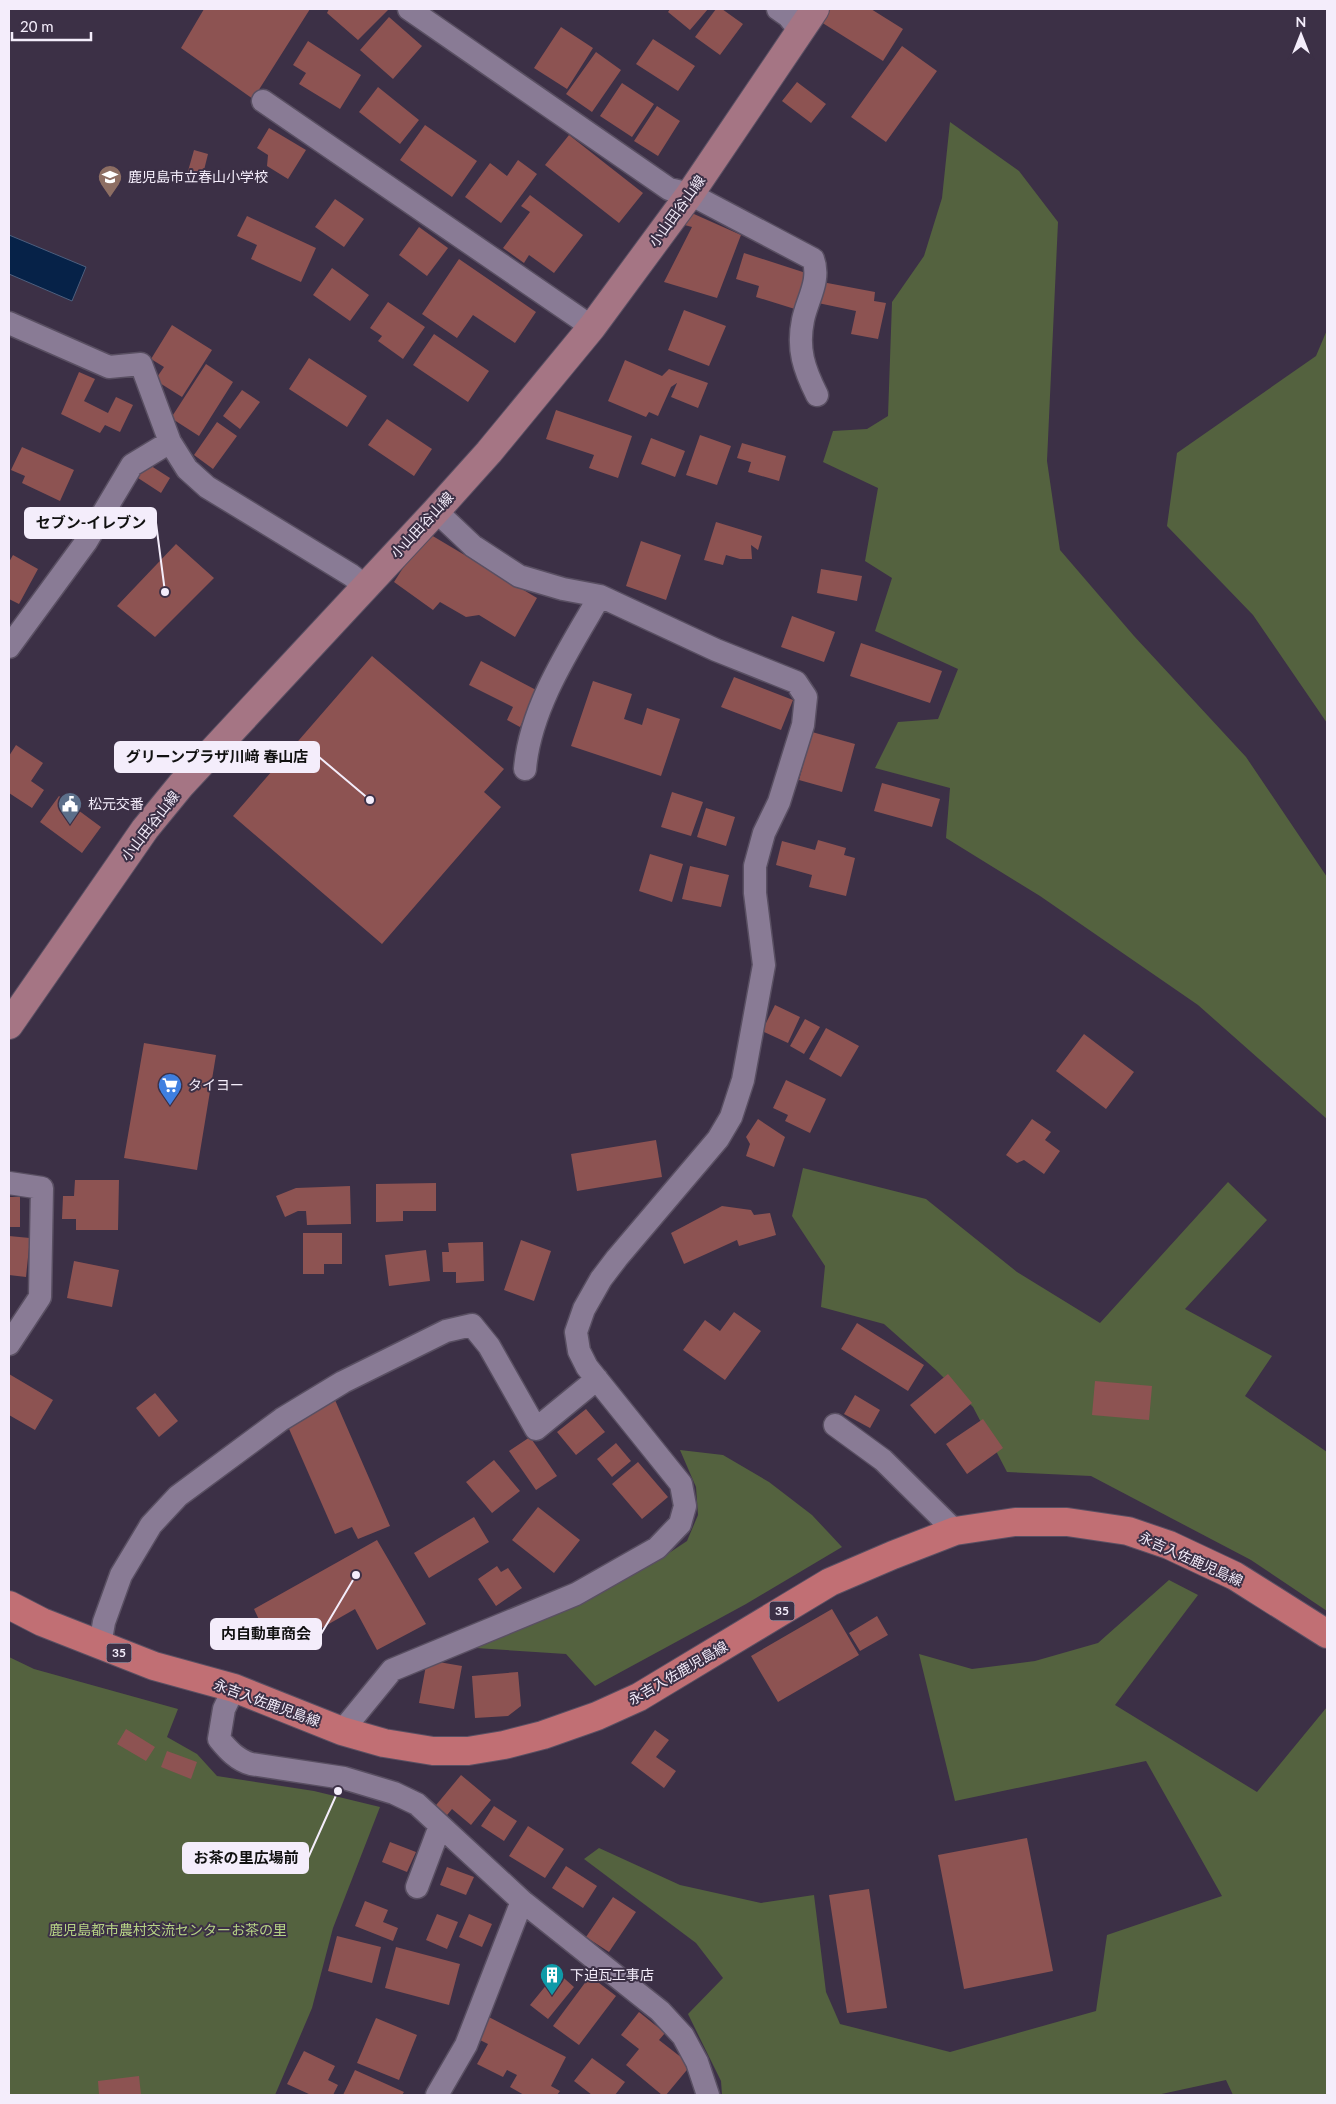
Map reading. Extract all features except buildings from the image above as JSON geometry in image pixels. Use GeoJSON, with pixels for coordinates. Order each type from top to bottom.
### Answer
{"type":"FeatureCollection","features":[{"type":"Feature","properties":{"kind":"main road","name":"小山田谷山線"},"geometry":{"type":"LineString","coordinates":[[9,1025],[145,829],[181,785],[489,452],[592,327],[690,194],[815,9]]}},
{"type":"Feature","properties":{"kind":"main road","name":"永吉入佐鹿児島線"},"geometry":{"type":"LineString","coordinates":[[9,1605],[42,1622],[154,1666],[234,1688],[342,1732],[384,1743],[433,1751],[468,1751],[504,1745],[543,1735],[598,1716],[639,1697],[830,1582],[954,1531],[1015,1522],[1067,1522],[1128,1531],[1169,1546],[1235,1576],[1327,1634]]}},
{"type":"Feature","properties":{"kind":"street"},"geometry":{"type":"LineString","coordinates":[[409,9],[670,189],[690,194],[813,260],[817,270],[803,320],[801,346],[804,369],[817,395]]}},
{"type":"Feature","properties":{"kind":"street"},"geometry":{"type":"LineString","coordinates":[[778,9],[788,16],[800,31]]}},
{"type":"Feature","properties":{"kind":"street"},"geometry":{"type":"LineString","coordinates":[[263,101],[592,327]]}},
{"type":"Feature","properties":{"kind":"street"},"geometry":{"type":"LineString","coordinates":[[9,323],[109,367],[141,364],[170,442],[187,469],[207,487],[351,575],[365,586]]}},
{"type":"Feature","properties":{"kind":"street"},"geometry":{"type":"LineString","coordinates":[[11,640],[86,542],[132,464],[170,442]]}},
{"type":"Feature","properties":{"kind":"street"},"geometry":{"type":"LineString","coordinates":[[342,1732],[392,1670],[576,1594],[657,1548],[680,1524],[686,1506],[681,1484],[588,1367],[578,1351],[576,1332],[584,1309],[601,1279],[705,1154],[732,1117],[743,1080],[764,965],[755,893],[755,866],[764,833],[779,802],[804,725],[806,696],[796,682],[716,650],[600,596],[563,589],[519,576],[473,546],[436,511]]}},
{"type":"Feature","properties":{"kind":"street"},"geometry":{"type":"LineString","coordinates":[[526,769],[527,747],[537,717],[563,660],[600,596]]}},
{"type":"Feature","properties":{"kind":"street"},"geometry":{"type":"LineString","coordinates":[[9,1183],[42,1188],[40,1297],[9,1344]]}},
{"type":"Feature","properties":{"kind":"street"},"geometry":{"type":"LineString","coordinates":[[100,1645],[104,1622],[120,1575],[151,1525],[178,1496],[282,1419],[343,1382],[446,1331],[472,1325],[489,1346],[536,1429],[598,1379]]}},
{"type":"Feature","properties":{"kind":"street"},"geometry":{"type":"LineString","coordinates":[[835,1424],[883,1460],[954,1531]]}},
{"type":"Feature","properties":{"kind":"street"},"geometry":{"type":"LineString","coordinates":[[234,1688],[224,1709],[219,1739],[228,1751],[242,1761],[251,1764],[344,1778],[376,1787],[417,1804],[522,1902],[660,2011],[683,2036],[697,2062],[708,2095]]}},
{"type":"Feature","properties":{"kind":"street"},"geometry":{"type":"LineString","coordinates":[[417,1887],[440,1826]]}},
{"type":"Feature","properties":{"kind":"street"},"geometry":{"type":"LineString","coordinates":[[437,2095],[466,2045],[522,1902]]}},
{"type":"Feature","properties":{"kind":"green space"},"geometry":{"type":"Polygon","coordinates":[[[950,122],[1019,171],[1058,222],[1047,461],[1060,550],[1134,636],[1246,757],[1327,877],[1327,1119],[1198,1005],[1040,896],[946,838],[950,788],[875,768],[898,722],[938,719],[958,669],[875,631],[892,578],[865,561],[878,488],[823,462],[833,431],[867,429],[888,416],[892,302],[924,256],[942,198],[950,122]]]}},
{"type":"Feature","properties":{"kind":"green space"},"geometry":{"type":"Polygon","coordinates":[[[1327,330],[1327,723],[1253,615],[1167,526],[1177,453],[1316,356],[1327,330]]]}},
{"type":"Feature","properties":{"kind":"green space"},"geometry":{"type":"Polygon","coordinates":[[[803,1168],[926,1199],[1017,1272],[1100,1323],[1228,1182],[1267,1220],[1185,1309],[1272,1356],[1245,1396],[1327,1452],[1327,1611],[1251,1560],[1091,1476],[1007,1472],[973,1407],[936,1370],[884,1324],[821,1307],[825,1266],[792,1216],[803,1168]]]}},
{"type":"Feature","properties":{"kind":"green space"},"geometry":{"type":"Polygon","coordinates":[[[680,1450],[723,1455],[769,1482],[812,1515],[842,1547],[746,1604],[595,1686],[566,1654],[476,1648],[563,1611],[654,1563],[687,1541],[698,1515],[696,1487],[680,1450]]]}},
{"type":"Feature","properties":{"kind":"green space"},"geometry":{"type":"Polygon","coordinates":[[[1169,1580],[1198,1595],[1115,1705],[1257,1792],[1327,1707],[1327,2095],[1233,2095],[1226,2080],[1157,2095],[722,2095],[721,2081],[688,2014],[723,1978],[696,1943],[584,1859],[599,1848],[680,1885],[761,1903],[814,1895],[826,1992],[840,2024],[950,2052],[1096,2011],[1107,1935],[1222,1896],[1146,1761],[955,1801],[919,1654],[972,1669],[1035,1661],[1098,1643],[1169,1580]]]}},
{"type":"Feature","properties":{"kind":"green space","name":"鹿児島都市農村交流センターお茶の里"},"geometry":{"type":"Polygon","coordinates":[[[9,1657],[34,1669],[178,1709],[167,1737],[197,1754],[217,1776],[314,1791],[380,1807],[333,1928],[312,2008],[275,2095],[9,2095],[9,1657]]]}},
{"type":"Feature","properties":{"kind":"water"},"geometry":{"type":"Polygon","coordinates":[[[9,235],[86,267],[72,301],[9,274],[9,235]]]}},
{"type":"Feature","properties":{"kind":"place","name":"鹿児島市立春山小学校"},"geometry":{"type":"Point","coordinates":[110,198]}},
{"type":"Feature","properties":{"kind":"place","name":"セブン-イレブン"},"geometry":{"type":"Point","coordinates":[165,592]}},
{"type":"Feature","properties":{"kind":"place","name":"グリーンプラザ川﨑 春山店"},"geometry":{"type":"Point","coordinates":[370,800]}},
{"type":"Feature","properties":{"kind":"place","name":"松元交番"},"geometry":{"type":"Point","coordinates":[70,825]}},
{"type":"Feature","properties":{"kind":"place","name":"タイヨー"},"geometry":{"type":"Point","coordinates":[170,1106]}},
{"type":"Feature","properties":{"kind":"place","name":"内自動車商会"},"geometry":{"type":"Point","coordinates":[356,1575]}},
{"type":"Feature","properties":{"kind":"place","name":"お茶の里広場前"},"geometry":{"type":"Point","coordinates":[338,1791]}},
{"type":"Feature","properties":{"kind":"place","name":"下迫瓦工事店"},"geometry":{"type":"Point","coordinates":[552,1996]}}]}
